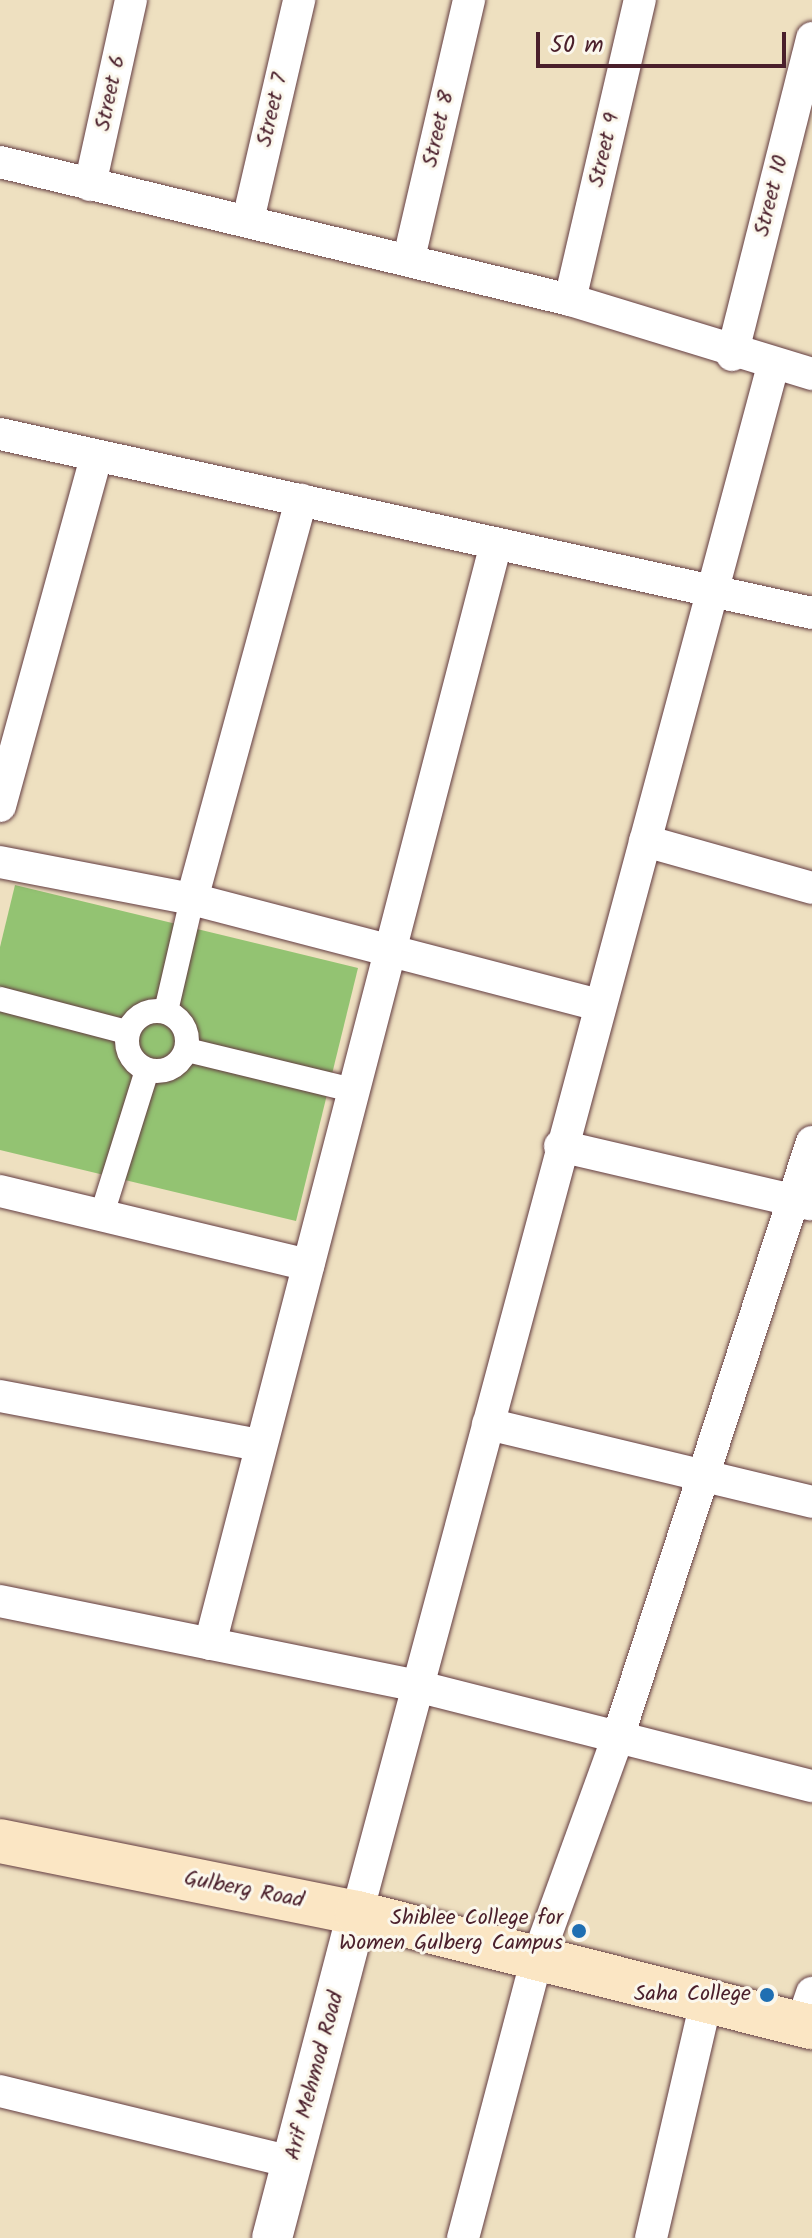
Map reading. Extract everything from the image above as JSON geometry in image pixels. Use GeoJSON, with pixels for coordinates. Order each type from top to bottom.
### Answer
{"type":"FeatureCollection","features":[{"type":"Feature","properties":{"kind":"main road","name":"Gulberg Road"},"geometry":{"type":"LineString","coordinates":[[0,1841],[357,1913],[536,1962],[706,2001],[808,2015]]}},
{"type":"Feature","properties":{"kind":"street","name":"Street 6"},"geometry":{"type":"LineString","coordinates":[[90,185],[131,0]]}},
{"type":"Feature","properties":{"kind":"street","name":"Street 7"},"geometry":{"type":"LineString","coordinates":[[248,220],[299,0]]}},
{"type":"Feature","properties":{"kind":"street","name":"Street 8"},"geometry":{"type":"LineString","coordinates":[[409,258],[469,0]]}},
{"type":"Feature","properties":{"kind":"street","name":"Street 9"},"geometry":{"type":"LineString","coordinates":[[570,300],[640,0]]}},
{"type":"Feature","properties":{"kind":"street","name":"Street 10"},"geometry":{"type":"LineString","coordinates":[[732,355],[812,38]]}},
{"type":"Feature","properties":{"kind":"street"},"geometry":{"type":"LineString","coordinates":[[0,162],[409,258],[570,300],[732,355],[812,374]]}},
{"type":"Feature","properties":{"kind":"street"},"geometry":{"type":"LineString","coordinates":[[357,1913],[560,1146],[773,366]]}},
{"type":"Feature","properties":{"kind":"street"},"geometry":{"type":"LineString","coordinates":[[0,434],[95,460],[301,500],[812,613]]}},
{"type":"Feature","properties":{"kind":"street"},"geometry":{"type":"LineString","coordinates":[[0,806],[95,460]]}},
{"type":"Feature","properties":{"kind":"street"},"geometry":{"type":"LineString","coordinates":[[166,1011],[192,899],[301,500]]}},
{"type":"Feature","properties":{"kind":"street"},"geometry":{"type":"LineString","coordinates":[[210,1644],[260,1445],[393,952],[496,544]]}},
{"type":"Feature","properties":{"kind":"street"},"geometry":{"type":"LineString","coordinates":[[645,841],[812,888]]}},
{"type":"Feature","properties":{"kind":"street"},"geometry":{"type":"LineString","coordinates":[[0,862],[192,899],[599,1005]]}},
{"type":"Feature","properties":{"kind":"street"},"geometry":{"type":"LineString","coordinates":[[0,999],[127,1032]]}},
{"type":"Feature","properties":{"kind":"street"},"geometry":{"type":"LineString","coordinates":[[166,1011],[184,1026],[187,1050],[172,1068],[147,1070],[129,1055],[127,1032],[142,1013],[166,1011]]}},
{"type":"Feature","properties":{"kind":"street"},"geometry":{"type":"LineString","coordinates":[[187,1050],[356,1091]]}},
{"type":"Feature","properties":{"kind":"street"},"geometry":{"type":"LineString","coordinates":[[102,1214],[147,1070]]}},
{"type":"Feature","properties":{"kind":"street"},"geometry":{"type":"LineString","coordinates":[[463,2238],[536,1962],[617,1740],[698,1477],[802,1202],[812,1142]]}},
{"type":"Feature","properties":{"kind":"street"},"geometry":{"type":"LineString","coordinates":[[560,1146],[802,1202]]}},
{"type":"Feature","properties":{"kind":"street"},"geometry":{"type":"LineString","coordinates":[[0,1191],[308,1265]]}},
{"type":"Feature","properties":{"kind":"street"},"geometry":{"type":"LineString","coordinates":[[0,1396],[260,1445]]}},
{"type":"Feature","properties":{"kind":"street"},"geometry":{"type":"LineString","coordinates":[[488,1424],[812,1502]]}},
{"type":"Feature","properties":{"kind":"street"},"geometry":{"type":"LineString","coordinates":[[0,1601],[416,1686],[617,1740],[812,1786]]}},
{"type":"Feature","properties":{"kind":"street","name":"Arif Mehmod Road"},"geometry":{"type":"LineString","coordinates":[[272,2238],[357,1913]]}},
{"type":"Feature","properties":{"kind":"street"},"geometry":{"type":"LineString","coordinates":[[651,2238],[706,2001]]}},
{"type":"Feature","properties":{"kind":"street"},"geometry":{"type":"LineString","coordinates":[[0,2091],[292,2162]]}},
{"type":"Feature","properties":{"kind":"green space"},"geometry":{"type":"Polygon","coordinates":[[[15,885],[358,968],[296,1221],[0,1150],[0,947],[15,885]]]}},
{"type":"Feature","properties":{"kind":"place","name":"Shiblee College for Women Gulberg Campus"},"geometry":{"type":"Point","coordinates":[579,1931]}},
{"type":"Feature","properties":{"kind":"place","name":"Saha College"},"geometry":{"type":"Point","coordinates":[767,1995]}}]}
